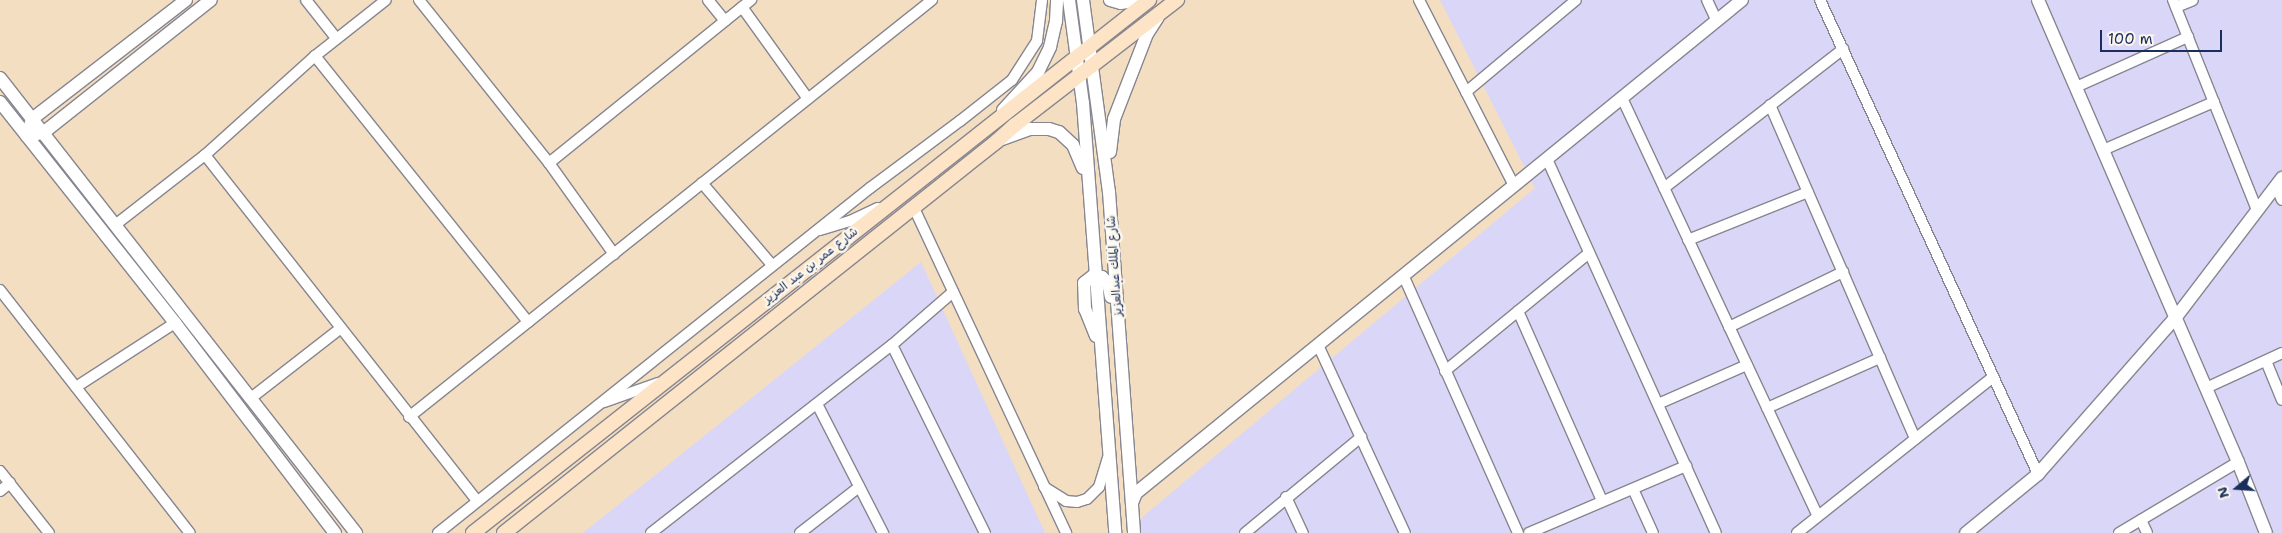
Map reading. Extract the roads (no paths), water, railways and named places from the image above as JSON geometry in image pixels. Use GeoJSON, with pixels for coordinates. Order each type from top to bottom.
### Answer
{"type":"FeatureCollection","features":[{"type":"Feature","properties":{"kind":"main road","name":"شارع عمر بن عبد العزيز"},"geometry":{"type":"LineString","coordinates":[[473,533],[1149,0]]}},
{"type":"Feature","properties":{"kind":"main road","name":"شارع عمر بن عبد العزيز"},"geometry":{"type":"LineString","coordinates":[[504,533],[997,142],[1015,125],[1177,0]]}},
{"type":"Feature","properties":{"kind":"street"},"geometry":{"type":"LineString","coordinates":[[27,136],[32,119],[186,0]]}},
{"type":"Feature","properties":{"kind":"street"},"geometry":{"type":"LineString","coordinates":[[27,136],[43,134],[211,0]]}},
{"type":"Feature","properties":{"kind":"street"},"geometry":{"type":"LineString","coordinates":[[306,0],[336,38]]}},
{"type":"Feature","properties":{"kind":"street"},"geometry":{"type":"LineString","coordinates":[[116,225],[205,155],[336,38],[386,0]]}},
{"type":"Feature","properties":{"kind":"street"},"geometry":{"type":"LineString","coordinates":[[419,0],[549,163],[614,254]]}},
{"type":"Feature","properties":{"kind":"street"},"geometry":{"type":"LineString","coordinates":[[708,0],[725,21]]}},
{"type":"Feature","properties":{"kind":"street"},"geometry":{"type":"LineString","coordinates":[[549,163],[751,0]]}},
{"type":"Feature","properties":{"kind":"street"},"geometry":{"type":"LineString","coordinates":[[409,417],[932,0]]}},
{"type":"Feature","properties":{"kind":"street"},"geometry":{"type":"LineString","coordinates":[[438,533],[814,232],[1012,80],[1037,41],[1042,0]]}},
{"type":"Feature","properties":{"kind":"street"},"geometry":{"type":"LineString","coordinates":[[984,130],[1038,72],[1050,47],[1056,21],[1056,0]]}},
{"type":"Feature","properties":{"kind":"street","name":"شارع الملك عبدالعزيز"},"geometry":{"type":"LineString","coordinates":[[1069,0],[1080,75],[1115,533]]}},
{"type":"Feature","properties":{"kind":"street","name":"شارع الملك عبدالعزيز"},"geometry":{"type":"LineString","coordinates":[[1083,0],[1109,192],[1134,533]]}},
{"type":"Feature","properties":{"kind":"street"},"geometry":{"type":"LineString","coordinates":[[1110,0],[1128,2],[1138,0]]}},
{"type":"Feature","properties":{"kind":"street"},"geometry":{"type":"LineString","coordinates":[[1419,0],[1514,186]]}},
{"type":"Feature","properties":{"kind":"street"},"geometry":{"type":"LineString","coordinates":[[1466,92],[1576,0]]}},
{"type":"Feature","properties":{"kind":"street"},"geometry":{"type":"LineString","coordinates":[[1708,0],[1716,21]]}},
{"type":"Feature","properties":{"kind":"street"},"geometry":{"type":"LineString","coordinates":[[1132,503],[1136,493],[1404,277],[1742,0]]}},
{"type":"Feature","properties":{"kind":"street"},"geometry":{"type":"LineString","coordinates":[[1820,0],[2038,474]]}},
{"type":"Feature","properties":{"kind":"street"},"geometry":{"type":"LineString","coordinates":[[2038,0],[2176,317],[2266,533]]}},
{"type":"Feature","properties":{"kind":"street"},"geometry":{"type":"LineString","coordinates":[[2193,0],[2174,4],[2257,210]]}},
{"type":"Feature","properties":{"kind":"street"},"geometry":{"type":"LineString","coordinates":[[742,8],[808,99]]}},
{"type":"Feature","properties":{"kind":"street"},"geometry":{"type":"LineString","coordinates":[[1109,192],[1110,136],[1114,119],[1147,34],[1162,12]]}},
{"type":"Feature","properties":{"kind":"street"},"geometry":{"type":"LineString","coordinates":[[2076,87],[2188,37]]}},
{"type":"Feature","properties":{"kind":"street"},"geometry":{"type":"LineString","coordinates":[[1664,188],[1843,49]]}},
{"type":"Feature","properties":{"kind":"street"},"geometry":{"type":"LineString","coordinates":[[315,56],[528,322]]}},
{"type":"Feature","properties":{"kind":"street"},"geometry":{"type":"LineString","coordinates":[[0,78],[356,533]]}},
{"type":"Feature","properties":{"kind":"street"},"geometry":{"type":"LineString","coordinates":[[1622,98],[1817,515]]}},
{"type":"Feature","properties":{"kind":"street"},"geometry":{"type":"LineString","coordinates":[[0,102],[175,323],[335,533]]}},
{"type":"Feature","properties":{"kind":"street"},"geometry":{"type":"LineString","coordinates":[[2103,150],[2214,102]]}},
{"type":"Feature","properties":{"kind":"street"},"geometry":{"type":"LineString","coordinates":[[1770,105],[1915,439]]}},
{"type":"Feature","properties":{"kind":"street"},"geometry":{"type":"LineString","coordinates":[[997,142],[1020,131],[1030,129],[1049,128],[1059,132],[1066,137],[1078,152],[1089,187]]}},
{"type":"Feature","properties":{"kind":"street"},"geometry":{"type":"LineString","coordinates":[[205,155],[477,502]]}},
{"type":"Feature","properties":{"kind":"street"},"geometry":{"type":"LineString","coordinates":[[1547,159],[1716,533]]}},
{"type":"Feature","properties":{"kind":"street"},"geometry":{"type":"LineString","coordinates":[[1966,533],[2038,474],[2176,317],[2279,182]]}},
{"type":"Feature","properties":{"kind":"street"},"geometry":{"type":"LineString","coordinates":[[2279,182],[2282,200]]}},
{"type":"Feature","properties":{"kind":"street"},"geometry":{"type":"LineString","coordinates":[[702,184],[772,266]]}},
{"type":"Feature","properties":{"kind":"street"},"geometry":{"type":"LineString","coordinates":[[1688,240],[1808,192]]}},
{"type":"Feature","properties":{"kind":"street"},"geometry":{"type":"LineString","coordinates":[[814,232],[850,221],[893,201]]}},
{"type":"Feature","properties":{"kind":"street"},"geometry":{"type":"LineString","coordinates":[[914,208],[1066,533]]}},
{"type":"Feature","properties":{"kind":"street"},"geometry":{"type":"LineString","coordinates":[[1445,371],[1589,253]]}},
{"type":"Feature","properties":{"kind":"street"},"geometry":{"type":"LineString","coordinates":[[1729,328],[1842,272]]}},
{"type":"Feature","properties":{"kind":"street"},"geometry":{"type":"LineString","coordinates":[[1096,276],[1105,280],[1110,288],[1116,366],[1125,406]]}},
{"type":"Feature","properties":{"kind":"street"},"geometry":{"type":"LineString","coordinates":[[1404,277],[1518,533]]}},
{"type":"Feature","properties":{"kind":"street"},"geometry":{"type":"LineString","coordinates":[[0,290],[190,533]]}},
{"type":"Feature","properties":{"kind":"street"},"geometry":{"type":"LineString","coordinates":[[651,533],[892,345],[954,292]]}},
{"type":"Feature","properties":{"kind":"street"},"geometry":{"type":"LineString","coordinates":[[1518,312],[1602,502]]}},
{"type":"Feature","properties":{"kind":"street"},"geometry":{"type":"LineString","coordinates":[[76,387],[175,323]]}},
{"type":"Feature","properties":{"kind":"street"},"geometry":{"type":"LineString","coordinates":[[250,398],[341,328]]}},
{"type":"Feature","properties":{"kind":"street"},"geometry":{"type":"LineString","coordinates":[[892,345],[985,533]]}},
{"type":"Feature","properties":{"kind":"street"},"geometry":{"type":"LineString","coordinates":[[1318,345],[1405,533]]}},
{"type":"Feature","properties":{"kind":"street"},"geometry":{"type":"LineString","coordinates":[[2206,388],[2282,353]]}},
{"type":"Feature","properties":{"kind":"street"},"geometry":{"type":"LineString","coordinates":[[1767,408],[1880,358]]}},
{"type":"Feature","properties":{"kind":"street"},"geometry":{"type":"LineString","coordinates":[[2266,361],[2282,400]]}},
{"type":"Feature","properties":{"kind":"street"},"geometry":{"type":"LineString","coordinates":[[1658,404],[1747,365]]}},
{"type":"Feature","properties":{"kind":"street"},"geometry":{"type":"LineString","coordinates":[[1798,533],[1817,515],[1994,377]]}},
{"type":"Feature","properties":{"kind":"street"},"geometry":{"type":"LineString","coordinates":[[600,403],[666,380]]}},
{"type":"Feature","properties":{"kind":"street"},"geometry":{"type":"LineString","coordinates":[[817,404],[883,533]]}},
{"type":"Feature","properties":{"kind":"street"},"geometry":{"type":"LineString","coordinates":[[1245,533],[1361,437]]}},
{"type":"Feature","properties":{"kind":"street"},"geometry":{"type":"LineString","coordinates":[[1043,487],[1066,501],[1077,502],[1087,499],[1099,487],[1109,454]]}},
{"type":"Feature","properties":{"kind":"street"},"geometry":{"type":"LineString","coordinates":[[1129,462],[1133,474],[1138,480],[1147,481],[1155,478]]}},
{"type":"Feature","properties":{"kind":"street"},"geometry":{"type":"LineString","coordinates":[[2119,533],[2238,462]]}},
{"type":"Feature","properties":{"kind":"street"},"geometry":{"type":"LineString","coordinates":[[1529,533],[1686,466]]}},
{"type":"Feature","properties":{"kind":"street"},"geometry":{"type":"LineString","coordinates":[[0,471],[50,533]]}},
{"type":"Feature","properties":{"kind":"street"},"geometry":{"type":"LineString","coordinates":[[0,491],[10,483]]}},
{"type":"Feature","properties":{"kind":"street"},"geometry":{"type":"LineString","coordinates":[[800,533],[860,487]]}},
{"type":"Feature","properties":{"kind":"street"},"geometry":{"type":"LineString","coordinates":[[1632,488],[1654,533]]}},
{"type":"Feature","properties":{"kind":"street"},"geometry":{"type":"LineString","coordinates":[[1286,498],[1303,533]]}},
{"type":"Feature","properties":{"kind":"street"},"geometry":{"type":"LineString","coordinates":[[2141,520],[2147,533]]}}]}
